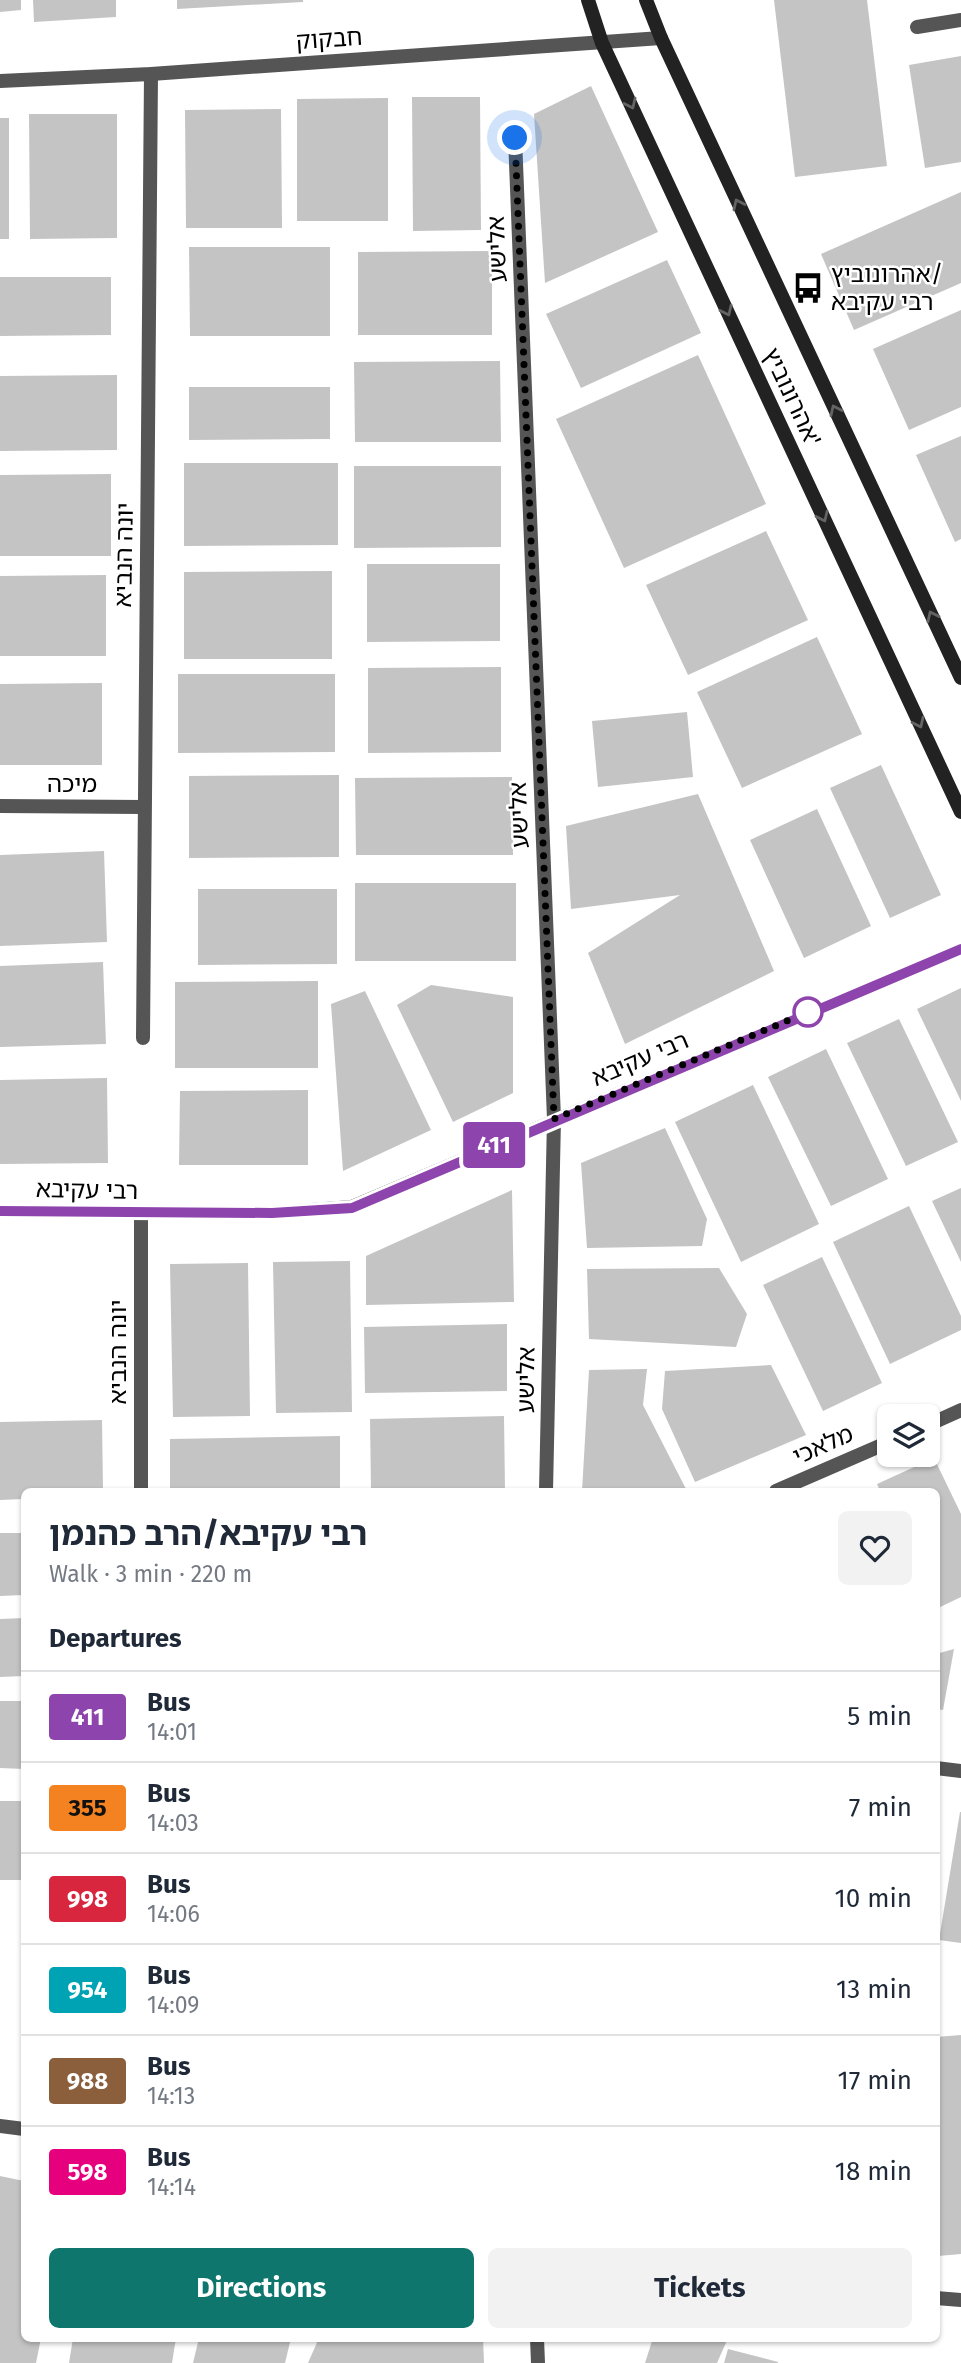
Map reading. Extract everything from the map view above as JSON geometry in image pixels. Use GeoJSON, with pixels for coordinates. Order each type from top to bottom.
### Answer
{"type":"FeatureCollection","features":[{"type":"Feature","properties":{"kind":"street","name":"אהרונוביץ'"},"geometry":{"type":"LineString","coordinates":[[588,0],[602,43],[961,812]]}},
{"type":"Feature","properties":{"kind":"street","name":"אהרונוביץ'"},"geometry":{"type":"LineString","coordinates":[[646,0],[661,38],[961,678]]}},
{"type":"Feature","properties":{"kind":"street"},"geometry":{"type":"LineString","coordinates":[[917,27],[961,20]]}},
{"type":"Feature","properties":{"kind":"street","name":"חבקוק"},"geometry":{"type":"LineString","coordinates":[[0,81],[151,74],[661,38]]}},
{"type":"Feature","properties":{"kind":"street","name":"יונה הנביא"},"geometry":{"type":"LineString","coordinates":[[143,1038],[151,74]]}},
{"type":"Feature","properties":{"kind":"street","name":"אלישע"},"geometry":{"type":"LineString","coordinates":[[515,138],[554,1119],[546,1488]]}},
{"type":"Feature","properties":{"kind":"street","name":"מיכה"},"geometry":{"type":"LineString","coordinates":[[0,806],[144,807]]}},
{"type":"Feature","properties":{"kind":"street","name":"רבי עקיבא"},"geometry":{"type":"LineString","coordinates":[[0,1211],[272,1213],[352,1208],[554,1119],[961,949]]}},
{"type":"Feature","properties":{"kind":"street","name":"יונה הנביא"},"geometry":{"type":"LineString","coordinates":[[141,1214],[141,1488]]}},
{"type":"Feature","properties":{"kind":"street"},"geometry":{"type":"LineString","coordinates":[[940,1420],[961,1410]]}},
{"type":"Feature","properties":{"kind":"street","name":"מלאכי"},"geometry":{"type":"LineString","coordinates":[[783,1488],[877,1446]]}},
{"type":"Feature","properties":{"kind":"street"},"geometry":{"type":"LineString","coordinates":[[940,1769],[961,1772]]}},
{"type":"Feature","properties":{"kind":"street"},"geometry":{"type":"LineString","coordinates":[[0,2126],[21,2129]]}},
{"type":"Feature","properties":{"kind":"street"},"geometry":{"type":"LineString","coordinates":[[940,2298],[961,2300]]}},
{"type":"Feature","properties":{"kind":"street"},"geometry":{"type":"LineString","coordinates":[[537,2342],[538,2363]]}},
{"type":"Feature","properties":{"kind":"building"},"geometry":{"type":"Polygon","coordinates":[[[0,0],[21,0],[21,10],[0,12],[0,0]]]}},
{"type":"Feature","properties":{"kind":"building"},"geometry":{"type":"Polygon","coordinates":[[[33,0],[116,0],[116,17],[34,22],[33,0]]]}},
{"type":"Feature","properties":{"kind":"building"},"geometry":{"type":"Polygon","coordinates":[[[177,0],[303,0],[303,2],[177,9],[177,0]]]}},
{"type":"Feature","properties":{"kind":"building"},"geometry":{"type":"Polygon","coordinates":[[[774,0],[867,0],[887,166],[795,177],[774,0]]]}},
{"type":"Feature","properties":{"kind":"building"},"geometry":{"type":"Polygon","coordinates":[[[961,56],[961,162],[925,168],[909,65],[961,56]]]}},
{"type":"Feature","properties":{"kind":"building"},"geometry":{"type":"Polygon","coordinates":[[[591,86],[658,232],[545,283],[534,114],[591,86]]]}},
{"type":"Feature","properties":{"kind":"building"},"geometry":{"type":"Polygon","coordinates":[[[412,97],[480,97],[481,230],[413,231],[412,97]]]}},
{"type":"Feature","properties":{"kind":"building"},"geometry":{"type":"Polygon","coordinates":[[[388,98],[388,221],[297,221],[297,99],[388,98]]]}},
{"type":"Feature","properties":{"kind":"building"},"geometry":{"type":"Polygon","coordinates":[[[281,109],[282,228],[186,228],[185,110],[281,109]]]}},
{"type":"Feature","properties":{"kind":"building"},"geometry":{"type":"Polygon","coordinates":[[[29,114],[117,114],[117,238],[30,239],[29,114]]]}},
{"type":"Feature","properties":{"kind":"building"},"geometry":{"type":"Polygon","coordinates":[[[0,118],[9,118],[9,239],[0,239],[0,118]]]}},
{"type":"Feature","properties":{"kind":"building"},"geometry":{"type":"Polygon","coordinates":[[[961,192],[961,283],[854,330],[821,254],[961,192]]]}},
{"type":"Feature","properties":{"kind":"building"},"geometry":{"type":"Polygon","coordinates":[[[189,247],[330,247],[330,336],[190,336],[189,247]]]}},
{"type":"Feature","properties":{"kind":"building"},"geometry":{"type":"Polygon","coordinates":[[[492,251],[492,335],[358,335],[358,252],[492,251]]]}},
{"type":"Feature","properties":{"kind":"building"},"geometry":{"type":"Polygon","coordinates":[[[667,260],[701,333],[581,388],[546,314],[667,260]]]}},
{"type":"Feature","properties":{"kind":"building"},"geometry":{"type":"Polygon","coordinates":[[[0,277],[111,277],[111,335],[0,336],[0,277]]]}},
{"type":"Feature","properties":{"kind":"building"},"geometry":{"type":"Polygon","coordinates":[[[961,310],[961,407],[909,430],[873,349],[961,310]]]}},
{"type":"Feature","properties":{"kind":"building"},"geometry":{"type":"Polygon","coordinates":[[[698,355],[766,504],[624,568],[556,419],[698,355]]]}},
{"type":"Feature","properties":{"kind":"building"},"geometry":{"type":"Polygon","coordinates":[[[500,361],[501,442],[355,442],[354,362],[500,361]]]}},
{"type":"Feature","properties":{"kind":"building"},"geometry":{"type":"Polygon","coordinates":[[[117,375],[117,450],[0,451],[0,376],[117,375]]]}},
{"type":"Feature","properties":{"kind":"building"},"geometry":{"type":"Polygon","coordinates":[[[189,387],[330,387],[330,439],[189,440],[189,387]]]}},
{"type":"Feature","properties":{"kind":"building"},"geometry":{"type":"Polygon","coordinates":[[[961,436],[961,539],[955,542],[916,455],[961,436]]]}},
{"type":"Feature","properties":{"kind":"building"},"geometry":{"type":"Polygon","coordinates":[[[184,463],[338,463],[338,545],[184,546],[184,463]]]}},
{"type":"Feature","properties":{"kind":"building"},"geometry":{"type":"Polygon","coordinates":[[[354,466],[501,466],[501,547],[354,548],[354,466]]]}},
{"type":"Feature","properties":{"kind":"building"},"geometry":{"type":"Polygon","coordinates":[[[111,474],[111,556],[0,556],[0,475],[111,474]]]}},
{"type":"Feature","properties":{"kind":"building"},"geometry":{"type":"Polygon","coordinates":[[[766,531],[808,620],[688,675],[646,585],[766,531]]]}},
{"type":"Feature","properties":{"kind":"building"},"geometry":{"type":"Polygon","coordinates":[[[367,564],[500,564],[500,641],[367,642],[367,564]]]}},
{"type":"Feature","properties":{"kind":"building"},"geometry":{"type":"Polygon","coordinates":[[[332,571],[332,659],[184,659],[184,572],[332,571]]]}},
{"type":"Feature","properties":{"kind":"building"},"geometry":{"type":"Polygon","coordinates":[[[106,575],[106,656],[0,656],[0,576],[106,575]]]}},
{"type":"Feature","properties":{"kind":"building"},"geometry":{"type":"Polygon","coordinates":[[[817,637],[862,734],[742,788],[697,692],[817,637]]]}},
{"type":"Feature","properties":{"kind":"building"},"geometry":{"type":"Polygon","coordinates":[[[501,667],[501,752],[368,753],[368,668],[501,667]]]}},
{"type":"Feature","properties":{"kind":"building"},"geometry":{"type":"Polygon","coordinates":[[[178,674],[335,674],[335,752],[178,753],[178,674]]]}},
{"type":"Feature","properties":{"kind":"building"},"geometry":{"type":"Polygon","coordinates":[[[102,683],[102,765],[0,765],[0,684],[102,683]]]}},
{"type":"Feature","properties":{"kind":"building"},"geometry":{"type":"Polygon","coordinates":[[[687,712],[693,777],[598,787],[592,721],[687,712]]]}},
{"type":"Feature","properties":{"kind":"building"},"geometry":{"type":"Polygon","coordinates":[[[881,765],[941,895],[890,918],[830,788],[881,765]]]}},
{"type":"Feature","properties":{"kind":"building"},"geometry":{"type":"Polygon","coordinates":[[[339,775],[339,857],[189,858],[189,776],[339,775]]]}},
{"type":"Feature","properties":{"kind":"building"},"geometry":{"type":"Polygon","coordinates":[[[512,777],[513,855],[356,855],[355,778],[512,777]]]}},
{"type":"Feature","properties":{"kind":"building"},"geometry":{"type":"Polygon","coordinates":[[[698,794],[774,971],[625,1044],[588,953],[680,895],[571,909],[566,826],[698,794]]]}},
{"type":"Feature","properties":{"kind":"building"},"geometry":{"type":"Polygon","coordinates":[[[817,809],[871,926],[804,958],[750,840],[817,809]]]}},
{"type":"Feature","properties":{"kind":"building"},"geometry":{"type":"Polygon","coordinates":[[[104,851],[107,942],[0,946],[0,855],[104,851]]]}},
{"type":"Feature","properties":{"kind":"building"},"geometry":{"type":"Polygon","coordinates":[[[355,883],[516,883],[516,961],[355,961],[355,883]]]}},
{"type":"Feature","properties":{"kind":"building"},"geometry":{"type":"Polygon","coordinates":[[[198,889],[337,889],[337,964],[198,965],[198,889]]]}},
{"type":"Feature","properties":{"kind":"building"},"geometry":{"type":"Polygon","coordinates":[[[103,962],[106,1044],[0,1047],[0,966],[103,962]]]}},
{"type":"Feature","properties":{"kind":"building"},"geometry":{"type":"Polygon","coordinates":[[[318,981],[318,1068],[175,1068],[175,982],[318,981]]]}},
{"type":"Feature","properties":{"kind":"building"},"geometry":{"type":"Polygon","coordinates":[[[431,985],[513,997],[513,1093],[453,1122],[397,1005],[431,985]]]}},
{"type":"Feature","properties":{"kind":"building"},"geometry":{"type":"Polygon","coordinates":[[[961,988],[961,1101],[917,1009],[961,988]]]}},
{"type":"Feature","properties":{"kind":"building"},"geometry":{"type":"Polygon","coordinates":[[[365,991],[431,1130],[343,1171],[331,1004],[365,991]]]}},
{"type":"Feature","properties":{"kind":"building"},"geometry":{"type":"Polygon","coordinates":[[[899,1019],[958,1142],[906,1166],[847,1043],[899,1019]]]}},
{"type":"Feature","properties":{"kind":"building"},"geometry":{"type":"Polygon","coordinates":[[[826,1049],[888,1179],[831,1206],[768,1077],[826,1049]]]}},
{"type":"Feature","properties":{"kind":"building"},"geometry":{"type":"Polygon","coordinates":[[[107,1078],[108,1163],[0,1164],[0,1080],[107,1078]]]}},
{"type":"Feature","properties":{"kind":"building"},"geometry":{"type":"Polygon","coordinates":[[[753,1085],[819,1224],[741,1262],[675,1122],[753,1085]]]}},
{"type":"Feature","properties":{"kind":"building"},"geometry":{"type":"Polygon","coordinates":[[[308,1090],[308,1165],[179,1165],[180,1091],[308,1090]]]}},
{"type":"Feature","properties":{"kind":"building"},"geometry":{"type":"Polygon","coordinates":[[[665,1128],[707,1219],[702,1246],[587,1248],[581,1163],[665,1128]]]}},
{"type":"Feature","properties":{"kind":"building"},"geometry":{"type":"Polygon","coordinates":[[[961,1188],[961,1262],[932,1201],[961,1188]]]}},
{"type":"Feature","properties":{"kind":"building"},"geometry":{"type":"Polygon","coordinates":[[[512,1190],[514,1302],[366,1305],[366,1256],[512,1190]]]}},
{"type":"Feature","properties":{"kind":"building"},"geometry":{"type":"Polygon","coordinates":[[[909,1206],[961,1316],[961,1330],[890,1364],[833,1242],[909,1206]]]}},
{"type":"Feature","properties":{"kind":"building"},"geometry":{"type":"Polygon","coordinates":[[[822,1257],[882,1383],[823,1411],[763,1285],[822,1257]]]}},
{"type":"Feature","properties":{"kind":"building"},"geometry":{"type":"Polygon","coordinates":[[[350,1261],[352,1412],[276,1413],[273,1262],[350,1261]]]}},
{"type":"Feature","properties":{"kind":"building"},"geometry":{"type":"Polygon","coordinates":[[[248,1263],[250,1416],[173,1417],[170,1264],[248,1263]]]}},
{"type":"Feature","properties":{"kind":"building"},"geometry":{"type":"Polygon","coordinates":[[[719,1268],[747,1314],[736,1347],[589,1339],[587,1269],[719,1268]]]}},
{"type":"Feature","properties":{"kind":"building"},"geometry":{"type":"Polygon","coordinates":[[[507,1324],[507,1391],[365,1393],[364,1327],[507,1324]]]}},
{"type":"Feature","properties":{"kind":"building"},"geometry":{"type":"Polygon","coordinates":[[[771,1365],[806,1435],[695,1482],[662,1409],[665,1371],[771,1365]]]}},
{"type":"Feature","properties":{"kind":"building"},"geometry":{"type":"Polygon","coordinates":[[[647,1369],[643,1405],[685,1488],[582,1488],[589,1370],[647,1369]]]}},
{"type":"Feature","properties":{"kind":"building"},"geometry":{"type":"Polygon","coordinates":[[[504,1416],[505,1488],[371,1488],[370,1419],[504,1416]]]}},
{"type":"Feature","properties":{"kind":"building"},"geometry":{"type":"Polygon","coordinates":[[[102,1420],[103,1488],[21,1488],[21,1499],[0,1500],[0,1422],[102,1420]]]}},
{"type":"Feature","properties":{"kind":"building"},"geometry":{"type":"Polygon","coordinates":[[[340,1436],[340,1488],[170,1488],[170,1439],[340,1436]]]}},
{"type":"Feature","properties":{"kind":"building"},"geometry":{"type":"Polygon","coordinates":[[[914,1467],[938,1467],[961,1514],[961,1597],[940,1607],[940,1488],[879,1488],[877,1484],[914,1467]]]}},
{"type":"Feature","properties":{"kind":"building"},"geometry":{"type":"Polygon","coordinates":[[[0,1533],[21,1533],[21,1595],[0,1596],[0,1533]]]}},
{"type":"Feature","properties":{"kind":"building"},"geometry":{"type":"Polygon","coordinates":[[[21,1618],[21,1676],[0,1677],[0,1619],[21,1618]]]}},
{"type":"Feature","properties":{"kind":"building"},"geometry":{"type":"Polygon","coordinates":[[[954,1649],[943,1710],[940,1710],[940,1653],[954,1649]]]}},
{"type":"Feature","properties":{"kind":"building"},"geometry":{"type":"Polygon","coordinates":[[[0,1701],[21,1701],[21,1769],[0,1768],[0,1701]]]}},
{"type":"Feature","properties":{"kind":"building"},"geometry":{"type":"Polygon","coordinates":[[[0,1801],[21,1801],[21,1880],[0,1880],[0,1801]]]}},
{"type":"Feature","properties":{"kind":"building"},"geometry":{"type":"Polygon","coordinates":[[[961,1812],[961,1943],[940,1940],[961,1812]]]}},
{"type":"Feature","properties":{"kind":"building"},"geometry":{"type":"Polygon","coordinates":[[[961,2035],[961,2254],[940,2256],[940,2037],[961,2035]]]}},
{"type":"Feature","properties":{"kind":"building"},"geometry":{"type":"Polygon","coordinates":[[[0,2176],[21,2180],[21,2342],[40,2342],[36,2363],[0,2363],[0,2176]]]}},
{"type":"Feature","properties":{"kind":"building"},"geometry":{"type":"Polygon","coordinates":[[[72,2342],[175,2342],[172,2363],[69,2363],[72,2342]]]}},
{"type":"Feature","properties":{"kind":"building"},"geometry":{"type":"Polygon","coordinates":[[[198,2342],[290,2342],[285,2363],[193,2363],[198,2342]]]}},
{"type":"Feature","properties":{"kind":"building"},"geometry":{"type":"Polygon","coordinates":[[[317,2342],[483,2342],[484,2363],[308,2363],[317,2342]]]}},
{"type":"Feature","properties":{"kind":"building"},"geometry":{"type":"Polygon","coordinates":[[[652,2342],[726,2342],[717,2363],[645,2363],[652,2342]]]}},
{"type":"Feature","properties":{"kind":"building"},"geometry":{"type":"Polygon","coordinates":[[[728,2349],[778,2362],[778,2363],[724,2363],[728,2349]]]}},
{"type":"Feature","properties":{"kind":"bus line","name":"411"},"geometry":{"type":"LineString","coordinates":[[0,1211],[272,1213],[352,1208],[554,1119],[961,949]]}},
{"type":"Feature","properties":{"kind":"place","name":"אהרונוביץ/ רבי עקיבא"},"geometry":{"type":"Point","coordinates":[808,288]}},
{"type":"Feature","properties":{"kind":"route"},"geometry":{"type":"LineString","coordinates":[[515,138],[554,1119],[808,1012]]}}]}
